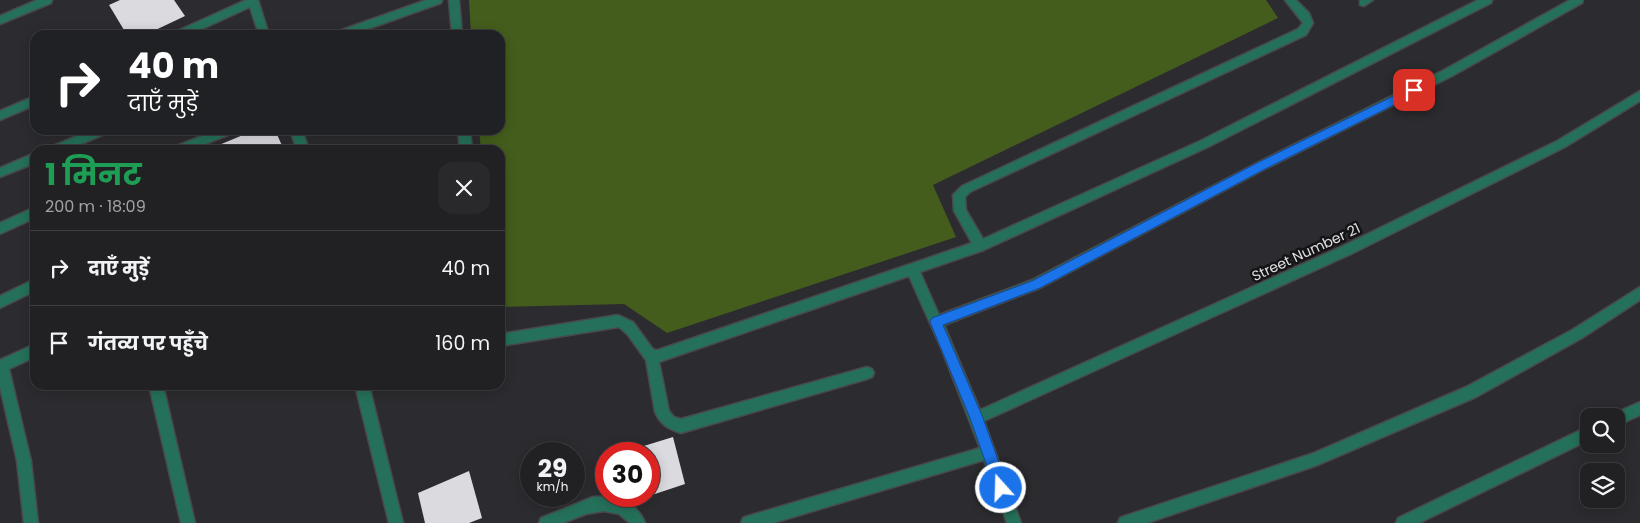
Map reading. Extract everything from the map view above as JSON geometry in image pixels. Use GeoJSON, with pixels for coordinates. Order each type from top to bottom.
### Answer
{"type":"FeatureCollection","features":[{"type":"Feature","properties":{"kind":"street"},"geometry":{"type":"LineString","coordinates":[[0,20],[46,0]]}},
{"type":"Feature","properties":{"kind":"street"},"geometry":{"type":"LineString","coordinates":[[190,30],[253,0],[262,30]]}},
{"type":"Feature","properties":{"kind":"street"},"geometry":{"type":"LineString","coordinates":[[354,30],[437,0]]}},
{"type":"Feature","properties":{"kind":"street"},"geometry":{"type":"LineString","coordinates":[[454,0],[457,30]]}},
{"type":"Feature","properties":{"kind":"street"},"geometry":{"type":"LineString","coordinates":[[980,246],[960,210],[959,195],[966,189],[1302,32],[1308,23],[1305,16],[1290,0]]}},
{"type":"Feature","properties":{"kind":"street"},"geometry":{"type":"LineString","coordinates":[[652,357],[980,246],[1204,144],[1487,0]]}},
{"type":"Feature","properties":{"kind":"street"},"geometry":{"type":"LineString","coordinates":[[936,322],[1036,284],[1261,166],[1448,73],[1578,0]]}},
{"type":"Feature","properties":{"kind":"street","name":"Street Number 21"},"geometry":{"type":"LineString","coordinates":[[976,418],[1347,250],[1561,144],[1640,96]]}},
{"type":"Feature","properties":{"kind":"street"},"geometry":{"type":"LineString","coordinates":[[0,116],[30,102]]}},
{"type":"Feature","properties":{"kind":"street"},"geometry":{"type":"LineString","coordinates":[[67,145],[91,135]]}},
{"type":"Feature","properties":{"kind":"street"},"geometry":{"type":"LineString","coordinates":[[191,145],[216,135]]}},
{"type":"Feature","properties":{"kind":"street"},"geometry":{"type":"LineString","coordinates":[[1,173],[30,160]]}},
{"type":"Feature","properties":{"kind":"street"},"geometry":{"type":"LineString","coordinates":[[0,229],[30,214]]}},
{"type":"Feature","properties":{"kind":"street"},"geometry":{"type":"LineString","coordinates":[[912,269],[976,418],[1014,523]]}},
{"type":"Feature","properties":{"kind":"street"},"geometry":{"type":"LineString","coordinates":[[0,302],[30,287]]}},
{"type":"Feature","properties":{"kind":"street"},"geometry":{"type":"LineString","coordinates":[[1126,523],[1316,459],[1471,392],[1577,334],[1640,293]]}},
{"type":"Feature","properties":{"kind":"street"},"geometry":{"type":"LineString","coordinates":[[505,339],[618,321],[625,323],[652,357],[665,419],[672,424],[681,426],[867,373]]}},
{"type":"Feature","properties":{"kind":"street"},"geometry":{"type":"LineString","coordinates":[[30,352],[1,367],[24,461],[31,523]]}},
{"type":"Feature","properties":{"kind":"street"},"geometry":{"type":"LineString","coordinates":[[157,390],[188,523]]}},
{"type":"Feature","properties":{"kind":"street"},"geometry":{"type":"LineString","coordinates":[[363,390],[396,523]]}},
{"type":"Feature","properties":{"kind":"street"},"geometry":{"type":"LineString","coordinates":[[1625,416],[1640,408]]}},
{"type":"Feature","properties":{"kind":"street"},"geometry":{"type":"LineString","coordinates":[[1403,523],[1580,437]]}},
{"type":"Feature","properties":{"kind":"street"},"geometry":{"type":"LineString","coordinates":[[748,523],[988,452]]}},
{"type":"Feature","properties":{"kind":"street"},"geometry":{"type":"LineString","coordinates":[[546,523],[597,503],[622,507],[631,513],[638,523]]}},
{"type":"Feature","properties":{"kind":"green space"},"geometry":{"type":"Polygon","coordinates":[[[469,0],[1266,0],[1278,18],[933,185],[956,237],[667,333],[624,304],[505,307],[505,145],[480,145],[480,135],[505,135],[505,30],[471,30],[469,0]]]}},
{"type":"Feature","properties":{"kind":"building"},"geometry":{"type":"Polygon","coordinates":[[[120,0],[174,0],[185,16],[156,30],[124,30],[109,5],[120,0]]]}},
{"type":"Feature","properties":{"kind":"building"},"geometry":{"type":"Polygon","coordinates":[[[243,135],[277,135],[282,145],[219,145],[243,135]]]}},
{"type":"Feature","properties":{"kind":"building"},"geometry":{"type":"Polygon","coordinates":[[[673,437],[685,484],[660,492],[660,442],[657,442],[673,437]]]}},
{"type":"Feature","properties":{"kind":"building"},"geometry":{"type":"Polygon","coordinates":[[[469,471],[482,518],[469,523],[425,523],[418,493],[469,471]]]}},
{"type":"Feature","properties":{"kind":"route"},"geometry":{"type":"LineString","coordinates":[[1001,488],[976,418],[936,322],[1036,284],[1261,166],[1414,90]]}}]}
